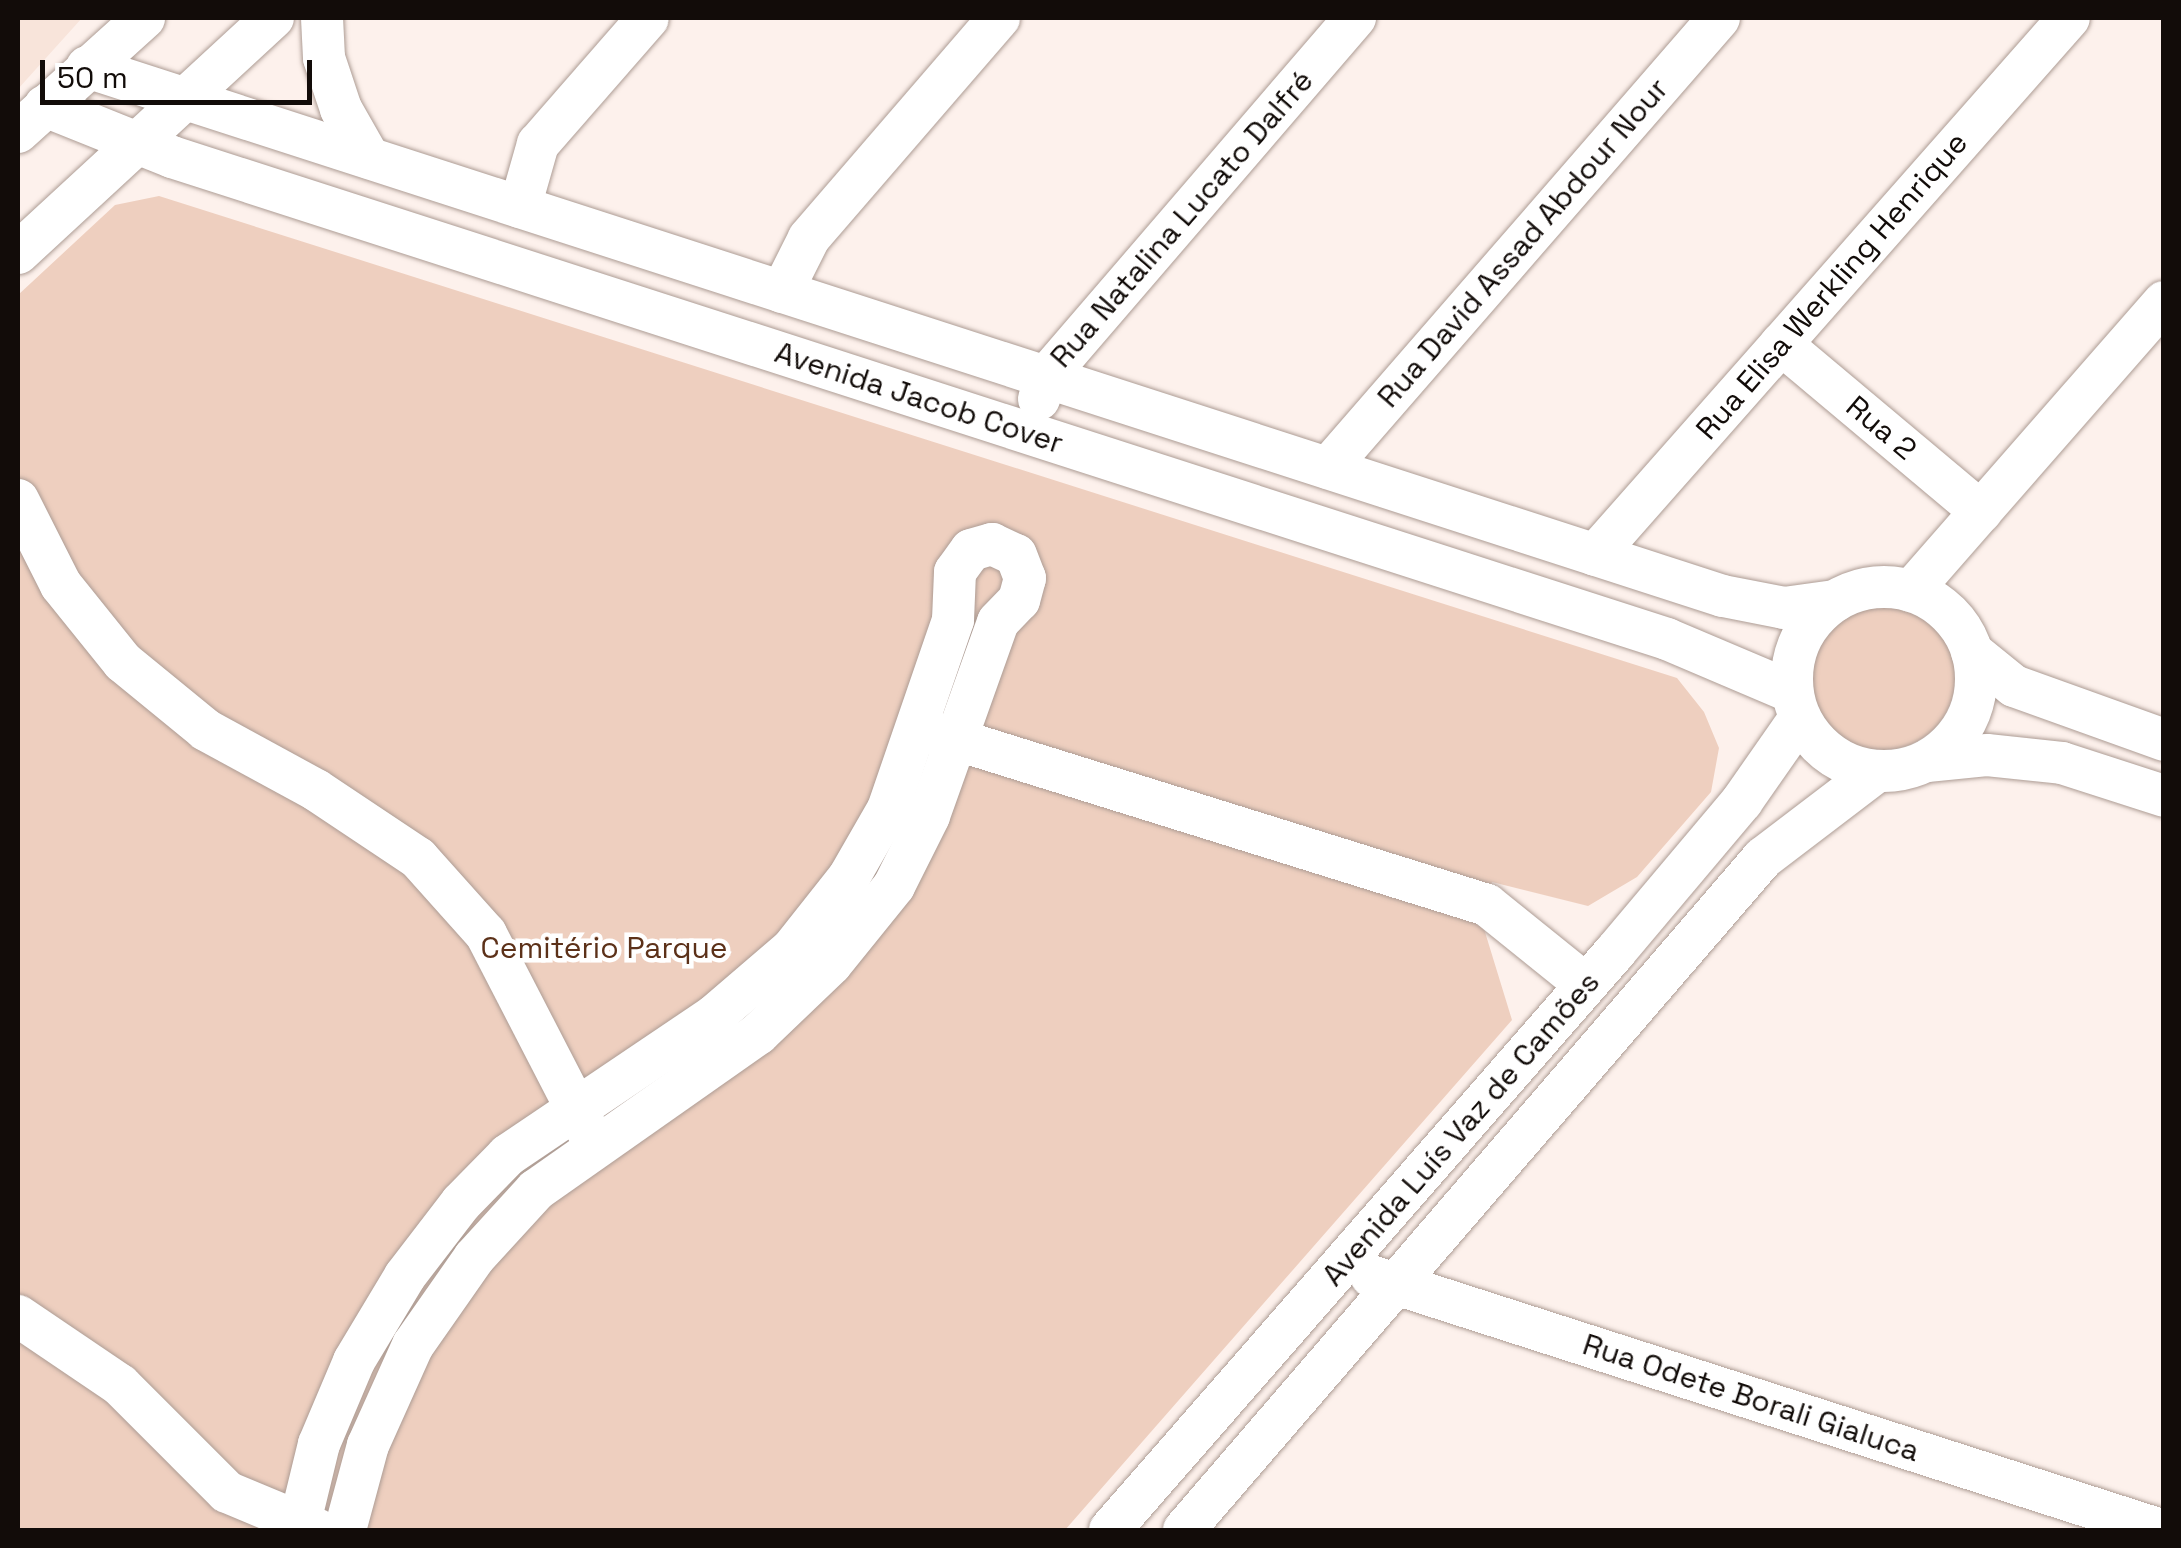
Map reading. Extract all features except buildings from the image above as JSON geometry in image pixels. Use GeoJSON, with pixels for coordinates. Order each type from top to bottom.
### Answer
{"type":"FeatureCollection","features":[{"type":"Feature","properties":{"kind":"street"},"geometry":{"type":"LineString","coordinates":[[31,119],[144,18]]}},
{"type":"Feature","properties":{"kind":"street"},"geometry":{"type":"LineString","coordinates":[[18,253],[273,18]]}},
{"type":"Feature","properties":{"kind":"street"},"geometry":{"type":"LineString","coordinates":[[322,18],[324,58],[341,109],[369,158]]}},
{"type":"Feature","properties":{"kind":"street"},"geometry":{"type":"LineString","coordinates":[[520,207],[538,144],[648,18]]}},
{"type":"Feature","properties":{"kind":"street"},"geometry":{"type":"LineString","coordinates":[[782,292],[809,238],[999,18]]}},
{"type":"Feature","properties":{"kind":"street","name":"Rua Natalina Lucato Dalfré"},"geometry":{"type":"LineString","coordinates":[[1027,432],[1046,377],[1356,18]]}},
{"type":"Feature","properties":{"kind":"street","name":"Rua David Assad Abdour Nour"},"geometry":{"type":"LineString","coordinates":[[1328,468],[1718,18]]}},
{"type":"Feature","properties":{"kind":"street","name":"Rua Elisa Werkling Henrique"},"geometry":{"type":"LineString","coordinates":[[1596,555],[2069,18]]}},
{"type":"Feature","properties":{"kind":"street","name":"Avenida Jacob Cover"},"geometry":{"type":"LineString","coordinates":[[88,67],[1723,596],[1784,608],[1835,601]]}},
{"type":"Feature","properties":{"kind":"street","name":"Avenida Jacob Cover"},"geometry":{"type":"LineString","coordinates":[[31,119],[134,143],[1667,638],[1796,705]]}},
{"type":"Feature","properties":{"kind":"street"},"geometry":{"type":"LineString","coordinates":[[1911,591],[2164,302]]}},
{"type":"Feature","properties":{"kind":"street","name":"Rua 2"},"geometry":{"type":"LineString","coordinates":[[1781,344],[1981,512]]}},
{"type":"Feature","properties":{"kind":"street"},"geometry":{"type":"LineString","coordinates":[[18,500],[60,585],[123,662],[206,730],[316,790],[418,858],[486,934],[585,1127]]}},
{"type":"Feature","properties":{"kind":"street"},"geometry":{"type":"LineString","coordinates":[[1927,761],[1952,742],[1969,714],[1976,684],[1972,652],[1959,625],[1938,604],[1911,591],[1885,586],[1860,590],[1835,601],[1809,625],[1794,657],[1796,705],[1818,744],[1844,763],[1876,772],[1902,770],[1927,761],[1987,755],[2062,763],[2164,796]]}},
{"type":"Feature","properties":{"kind":"street"},"geometry":{"type":"LineString","coordinates":[[1972,652],[2014,686],[2164,740]]}},
{"type":"Feature","properties":{"kind":"street","name":"Avenida Luís Vaz de Camões"},"geometry":{"type":"LineString","coordinates":[[1110,1530],[1742,801],[1796,705]]}},
{"type":"Feature","properties":{"kind":"street"},"geometry":{"type":"LineString","coordinates":[[344,1530],[368,1445],[413,1345],[474,1258],[536,1190],[585,1127],[792,948],[849,877],[937,733],[1487,905],[1586,985]]}},
{"type":"Feature","properties":{"kind":"street","name":"Avenida Luís Vaz de Camões"},"geometry":{"type":"LineString","coordinates":[[1184,1530],[1763,858],[1876,772]]}},
{"type":"Feature","properties":{"kind":"street"},"geometry":{"type":"LineString","coordinates":[[18,1316],[120,1385],[227,1492],[305,1528],[319,1444],[354,1361],[404,1276],[461,1204],[508,1155],[585,1127]]}},
{"type":"Feature","properties":{"kind":"street","name":"Rua Odete Borali Gialuca"},"geometry":{"type":"LineString","coordinates":[[1341,1266],[2160,1530]]}},
{"type":"Feature","properties":{"kind":"shaded area"},"geometry":{"type":"Polygon","coordinates":[[[18,18],[82,18],[18,89],[18,18]]]}},
{"type":"Feature","properties":{"kind":"green space","name":"Cemitério Parque"},"geometry":{"type":"Polygon","coordinates":[[[159,196],[1677,678],[1704,712],[1719,748],[1711,792],[1637,877],[1588,906],[1492,882],[1481,919],[1512,1020],[1065,1530],[18,1530],[18,295],[115,205],[159,196]]]}},
{"type":"Feature","properties":{"kind":"green space"},"geometry":{"type":"Polygon","coordinates":[[[1883,606],[1911,611],[1934,627],[1950,650],[1955,678],[1950,706],[1934,729],[1911,745],[1883,750],[1855,745],[1832,729],[1816,706],[1811,678],[1816,650],[1832,627],[1855,611],[1883,606]]]}}]}
